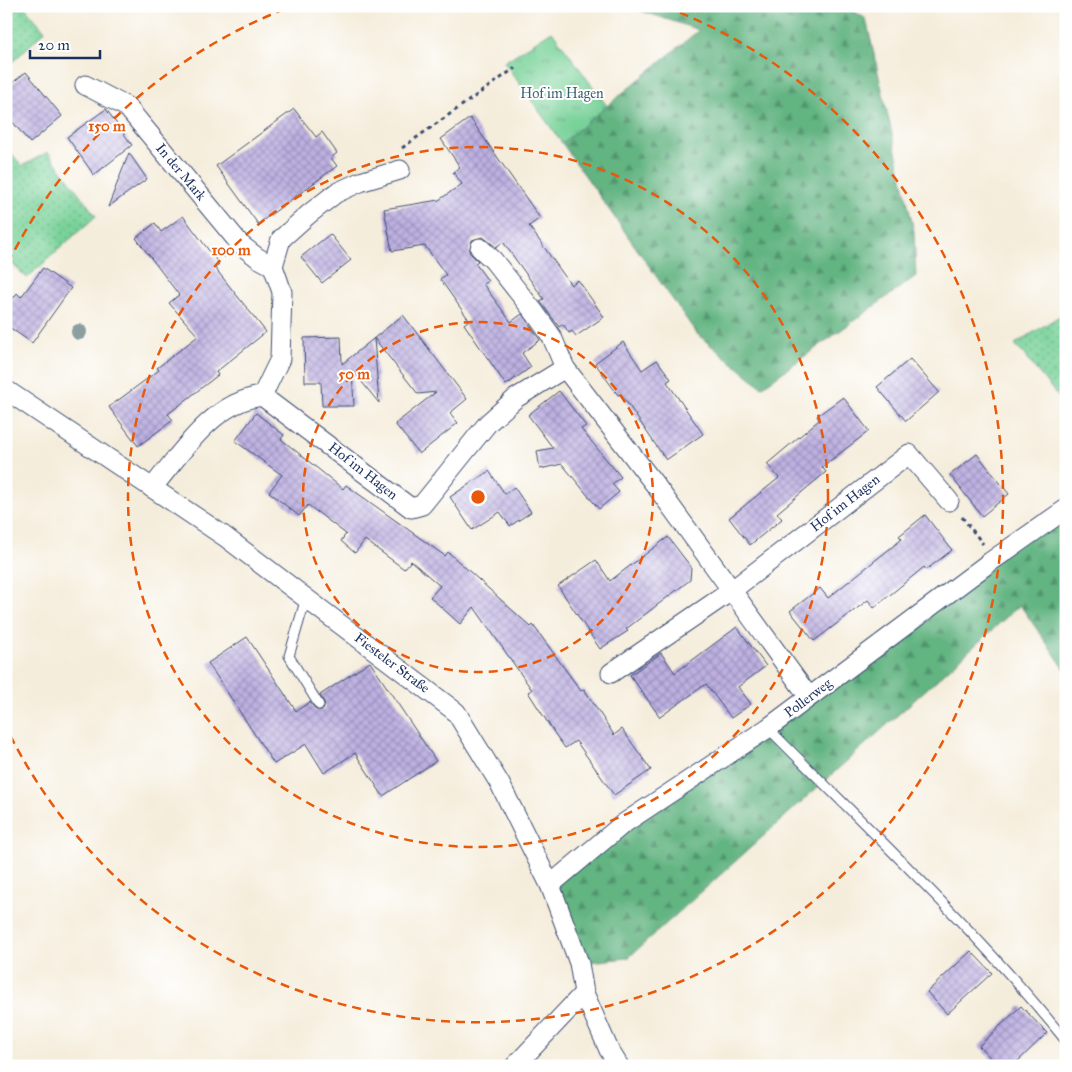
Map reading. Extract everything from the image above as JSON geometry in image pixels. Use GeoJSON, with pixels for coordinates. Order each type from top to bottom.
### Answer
{"type":"FeatureCollection","features":[{"type":"Feature","properties":{"kind":"street","name":"In der Mark"},"geometry":{"type":"LineString","coordinates":[[85,85],[127,107],[241,245],[258,258],[273,266]]}},
{"type":"Feature","properties":{"kind":"street"},"geometry":{"type":"LineString","coordinates":[[152,488],[191,440],[214,419],[246,398],[262,396],[280,359],[282,292],[273,266],[281,240],[336,194],[360,182],[400,170]]}},
{"type":"Feature","properties":{"kind":"street"},"geometry":{"type":"LineString","coordinates":[[480,248],[494,260],[552,337],[565,368],[656,486],[809,697]]}},
{"type":"Feature","properties":{"kind":"street","name":"Hof im Hagen"},"geometry":{"type":"LineString","coordinates":[[262,396],[411,508],[422,505],[430,498],[488,423],[516,398],[565,368]]}},
{"type":"Feature","properties":{"kind":"street","name":"Fiesteler Straße"},"geometry":{"type":"LineString","coordinates":[[6,390],[224,536],[456,712],[500,784],[550,885],[579,963],[584,993],[609,1050],[619,1066]]}},
{"type":"Feature","properties":{"kind":"street","name":"Hof im Hagen"},"geometry":{"type":"LineString","coordinates":[[611,673],[731,591],[909,454],[949,501]]}},
{"type":"Feature","properties":{"kind":"street","name":"Pollerweg"},"geometry":{"type":"LineString","coordinates":[[550,885],[623,824],[768,728],[994,559],[1066,509]]}},
{"type":"Feature","properties":{"kind":"street"},"geometry":{"type":"LineString","coordinates":[[515,1066],[584,993]]}},
{"type":"Feature","properties":{"kind":"lane"},"geometry":{"type":"LineString","coordinates":[[306,598],[289,656],[319,705]]}},
{"type":"Feature","properties":{"kind":"lane"},"geometry":{"type":"LineString","coordinates":[[768,728],[972,934],[1022,987],[1066,1041]]}},
{"type":"Feature","properties":{"kind":"path"},"geometry":{"type":"LineString","coordinates":[[401,149],[515,68]]}},
{"type":"Feature","properties":{"kind":"path"},"geometry":{"type":"LineString","coordinates":[[949,501],[994,559]]}},
{"type":"Feature","properties":{"kind":"green space"},"geometry":{"type":"Polygon","coordinates":[[[6,6],[24,6],[45,31],[6,68],[6,6]]]}},
{"type":"Feature","properties":{"kind":"green space"},"geometry":{"type":"Polygon","coordinates":[[[615,6],[846,6],[866,19],[914,231],[916,276],[762,387],[697,334],[562,143],[699,30],[642,11],[615,6]]]}},
{"type":"Feature","properties":{"kind":"green space","name":"Hof im Hagen"},"geometry":{"type":"Polygon","coordinates":[[[552,31],[607,106],[562,143],[504,62],[552,31]]]}},
{"type":"Feature","properties":{"kind":"green space"},"geometry":{"type":"Polygon","coordinates":[[[6,147],[22,166],[48,152],[96,216],[27,278],[6,258],[6,147]]]}},
{"type":"Feature","properties":{"kind":"green space"},"geometry":{"type":"Polygon","coordinates":[[[1066,312],[1066,406],[1015,344],[1066,312]]]}},
{"type":"Feature","properties":{"kind":"green space"},"geometry":{"type":"Polygon","coordinates":[[[1066,509],[1066,671],[1020,605],[628,958],[579,963],[550,885],[1066,509]]]}},
{"type":"Feature","properties":{"kind":"building"},"geometry":{"type":"Polygon","coordinates":[[[26,72],[62,116],[30,143],[6,114],[6,88],[26,72]]]}},
{"type":"Feature","properties":{"kind":"building"},"geometry":{"type":"Polygon","coordinates":[[[106,109],[132,145],[94,175],[67,137],[106,109]]]}},
{"type":"Feature","properties":{"kind":"building"},"geometry":{"type":"Polygon","coordinates":[[[294,109],[316,137],[322,132],[337,153],[331,158],[337,166],[258,224],[216,166],[294,109]]]}},
{"type":"Feature","properties":{"kind":"building"},"geometry":{"type":"Polygon","coordinates":[[[470,118],[540,218],[529,226],[571,285],[578,280],[604,317],[576,336],[572,331],[569,333],[563,324],[559,327],[540,301],[544,299],[503,242],[496,247],[483,237],[472,240],[469,252],[478,261],[475,263],[488,281],[483,284],[511,322],[522,314],[540,340],[522,353],[531,367],[506,385],[464,324],[469,320],[440,279],[446,275],[425,246],[392,251],[384,209],[439,200],[462,184],[453,172],[460,167],[441,139],[470,118]]]}},
{"type":"Feature","properties":{"kind":"building"},"geometry":{"type":"Polygon","coordinates":[[[129,153],[147,179],[108,207],[129,153]]]}},
{"type":"Feature","properties":{"kind":"building"},"geometry":{"type":"Polygon","coordinates":[[[183,216],[219,264],[215,268],[266,332],[216,372],[218,375],[168,414],[173,420],[138,446],[109,407],[159,370],[157,368],[198,336],[169,303],[179,295],[136,238],[155,223],[161,232],[183,216]]]}},
{"type":"Feature","properties":{"kind":"building"},"geometry":{"type":"Polygon","coordinates":[[[330,234],[351,260],[322,283],[301,257],[330,234]]]}},
{"type":"Feature","properties":{"kind":"building"},"geometry":{"type":"Polygon","coordinates":[[[43,268],[71,288],[32,343],[6,325],[6,308],[17,293],[21,297],[43,268]]]}},
{"type":"Feature","properties":{"kind":"building"},"geometry":{"type":"Polygon","coordinates":[[[403,315],[467,399],[450,413],[458,423],[419,454],[395,424],[436,392],[418,394],[374,338],[403,315]]]}},
{"type":"Feature","properties":{"kind":"building"},"geometry":{"type":"Polygon","coordinates":[[[341,337],[342,364],[374,338],[379,403],[352,370],[354,406],[322,406],[321,382],[305,382],[304,338],[341,337]]]}},
{"type":"Feature","properties":{"kind":"building"},"geometry":{"type":"Polygon","coordinates":[[[623,342],[642,370],[657,360],[671,379],[667,382],[703,434],[666,460],[621,394],[618,395],[595,363],[623,342]]]}},
{"type":"Feature","properties":{"kind":"building"},"geometry":{"type":"Polygon","coordinates":[[[910,359],[939,392],[906,421],[877,387],[910,359]]]}},
{"type":"Feature","properties":{"kind":"building"},"geometry":{"type":"Polygon","coordinates":[[[559,391],[586,426],[581,429],[621,477],[612,484],[619,492],[599,509],[562,464],[540,469],[537,451],[553,448],[528,415],[559,391]]]}},
{"type":"Feature","properties":{"kind":"building"},"geometry":{"type":"Polygon","coordinates":[[[843,397],[869,431],[822,467],[826,472],[777,513],[782,519],[750,545],[729,518],[779,478],[767,464],[819,420],[817,416],[843,397]]]}},
{"type":"Feature","properties":{"kind":"building"},"geometry":{"type":"Polygon","coordinates":[[[256,413],[284,435],[281,439],[343,489],[346,485],[445,556],[448,552],[531,627],[533,625],[581,691],[584,689],[614,735],[622,729],[651,770],[614,795],[576,741],[565,748],[528,692],[532,690],[474,607],[460,624],[430,597],[440,586],[411,561],[404,569],[365,540],[355,553],[341,541],[346,534],[308,505],[299,516],[269,492],[282,475],[235,441],[256,413]]]}},
{"type":"Feature","properties":{"kind":"building"},"geometry":{"type":"Polygon","coordinates":[[[977,454],[1009,494],[982,516],[950,475],[977,454]]]}},
{"type":"Feature","properties":{"kind":"building"},"geometry":{"type":"Polygon","coordinates":[[[489,471],[505,494],[514,487],[531,512],[510,526],[500,512],[472,530],[450,497],[489,471]]]}},
{"type":"Feature","properties":{"kind":"building"},"geometry":{"type":"Polygon","coordinates":[[[925,515],[952,550],[926,570],[924,567],[874,608],[868,600],[814,641],[790,611],[820,588],[828,598],[902,539],[899,536],[925,515]]]}},
{"type":"Feature","properties":{"kind":"building"},"geometry":{"type":"Polygon","coordinates":[[[668,537],[691,567],[690,580],[626,629],[628,631],[600,649],[558,586],[596,560],[610,581],[668,537]]]}},
{"type":"Feature","properties":{"kind":"building"},"geometry":{"type":"Polygon","coordinates":[[[737,627],[766,666],[738,687],[751,704],[731,718],[706,684],[660,717],[630,675],[661,653],[675,673],[737,627]]]}},
{"type":"Feature","properties":{"kind":"building"},"geometry":{"type":"Polygon","coordinates":[[[247,637],[296,711],[310,702],[316,710],[323,710],[325,704],[320,695],[370,662],[436,761],[383,796],[355,753],[324,773],[306,744],[274,764],[208,663],[247,637]]]}},
{"type":"Feature","properties":{"kind":"building"},"geometry":{"type":"Polygon","coordinates":[[[971,951],[992,973],[947,1014],[927,992],[971,951]]]}},
{"type":"Feature","properties":{"kind":"building"},"geometry":{"type":"Polygon","coordinates":[[[1021,1006],[1047,1033],[1013,1066],[998,1066],[979,1046],[1021,1006]]]}}]}
